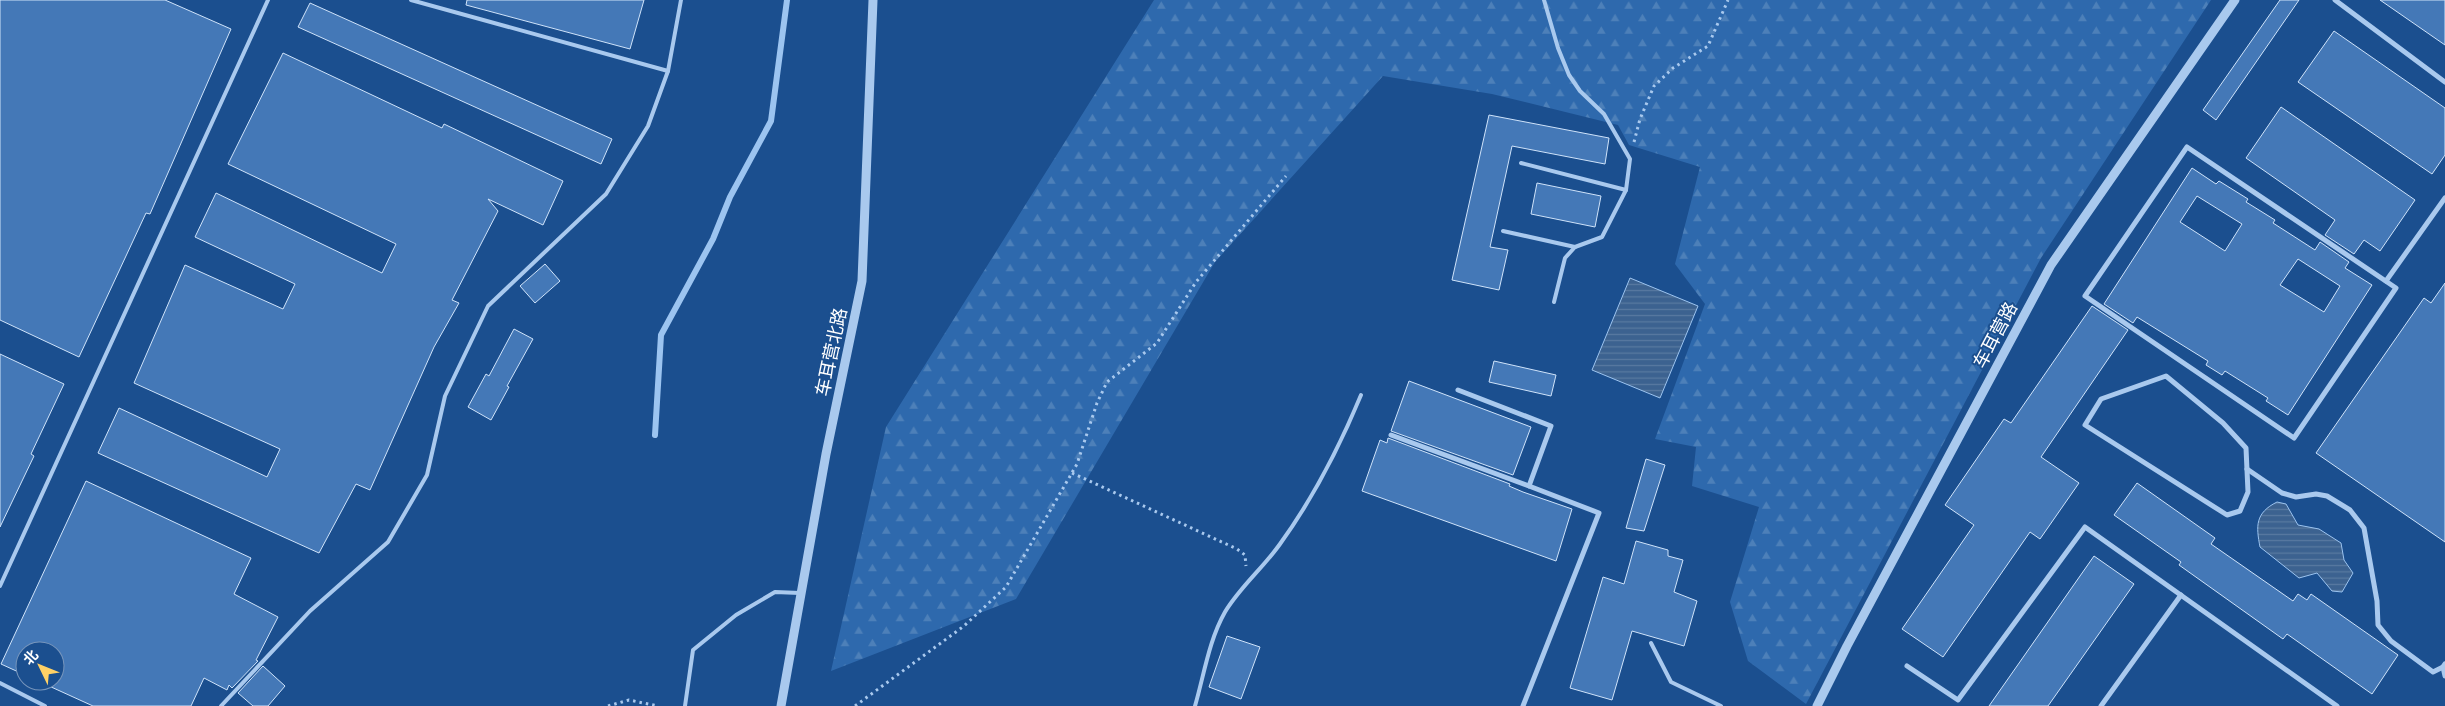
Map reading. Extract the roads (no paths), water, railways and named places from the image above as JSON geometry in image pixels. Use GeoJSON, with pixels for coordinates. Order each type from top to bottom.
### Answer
{"type":"FeatureCollection","features":[{"type":"Feature","properties":{"kind":"street","name":"车耳营北路"},"geometry":{"type":"LineString","coordinates":[[781,706],[800,592],[862,281],[873,0]]}},
{"type":"Feature","properties":{"kind":"street","name":"车耳营路"},"geometry":{"type":"LineString","coordinates":[[1817,706],[1847,646],[2051,265],[2235,0]]}},
{"type":"Feature","properties":{"kind":"street"},"geometry":{"type":"LineString","coordinates":[[2334,0],[2445,82]]}},
{"type":"Feature","properties":{"kind":"street"},"geometry":{"type":"LineString","coordinates":[[2187,146],[2386,281],[2396,288],[2294,438],[2085,296],[2187,146]]}},
{"type":"Feature","properties":{"kind":"street"},"geometry":{"type":"LineString","coordinates":[[2386,281],[2445,198]]}},
{"type":"Feature","properties":{"kind":"street"},"geometry":{"type":"LineString","coordinates":[[2166,376],[2223,423],[2246,448],[2247,470],[2248,492],[2240,511],[2227,515],[2085,424],[2101,399],[2166,376]]}},
{"type":"Feature","properties":{"kind":"street"},"geometry":{"type":"LineString","coordinates":[[1458,390],[1551,426],[1529,486]]}},
{"type":"Feature","properties":{"kind":"street"},"geometry":{"type":"LineString","coordinates":[[1391,435],[1599,513],[1523,706]]}},
{"type":"Feature","properties":{"kind":"street"},"geometry":{"type":"LineString","coordinates":[[2247,470],[2282,493],[2296,497],[2316,494],[2327,496],[2350,510],[2364,528],[2377,601],[2378,625],[2391,640],[2434,672],[2444,666],[2445,676]]}},
{"type":"Feature","properties":{"kind":"street"},"geometry":{"type":"LineString","coordinates":[[1907,666],[1958,700],[2085,527],[2337,706]]}},
{"type":"Feature","properties":{"kind":"street"},"geometry":{"type":"LineString","coordinates":[[2101,706],[2181,595]]}},
{"type":"Feature","properties":{"kind":"lane"},"geometry":{"type":"LineString","coordinates":[[0,586],[268,0]]}},
{"type":"Feature","properties":{"kind":"lane"},"geometry":{"type":"LineString","coordinates":[[411,0],[668,72]]}},
{"type":"Feature","properties":{"kind":"lane"},"geometry":{"type":"LineString","coordinates":[[221,706],[310,610],[388,542],[427,475],[445,396],[488,306],[606,194],[648,126],[668,72],[682,0]]}},
{"type":"Feature","properties":{"kind":"lane"},"geometry":{"type":"LineString","coordinates":[[1544,0],[1558,48],[1569,75],[1580,91],[1604,114],[1630,159],[1626,190],[1602,237],[1575,247],[1565,258],[1554,302]]}},
{"type":"Feature","properties":{"kind":"lane"},"geometry":{"type":"LineString","coordinates":[[1521,163],[1626,190]]}},
{"type":"Feature","properties":{"kind":"lane"},"geometry":{"type":"LineString","coordinates":[[1503,232],[1575,247]]}},
{"type":"Feature","properties":{"kind":"lane"},"geometry":{"type":"LineString","coordinates":[[1195,706],[1214,638],[1224,613],[1278,546],[1310,500],[1341,444],[1361,395]]}},
{"type":"Feature","properties":{"kind":"lane"},"geometry":{"type":"LineString","coordinates":[[685,706],[693,650],[736,615],[775,592],[800,592]]}},
{"type":"Feature","properties":{"kind":"lane"},"geometry":{"type":"LineString","coordinates":[[1650,643],[1671,682],[1720,706]]}},
{"type":"Feature","properties":{"kind":"lane"},"geometry":{"type":"LineString","coordinates":[[0,683],[45,706]]}},
{"type":"Feature","properties":{"kind":"waterway"},"geometry":{"type":"LineString","coordinates":[[655,435],[661,335],[713,239],[730,197],[771,121],[787,0]]}}]}
